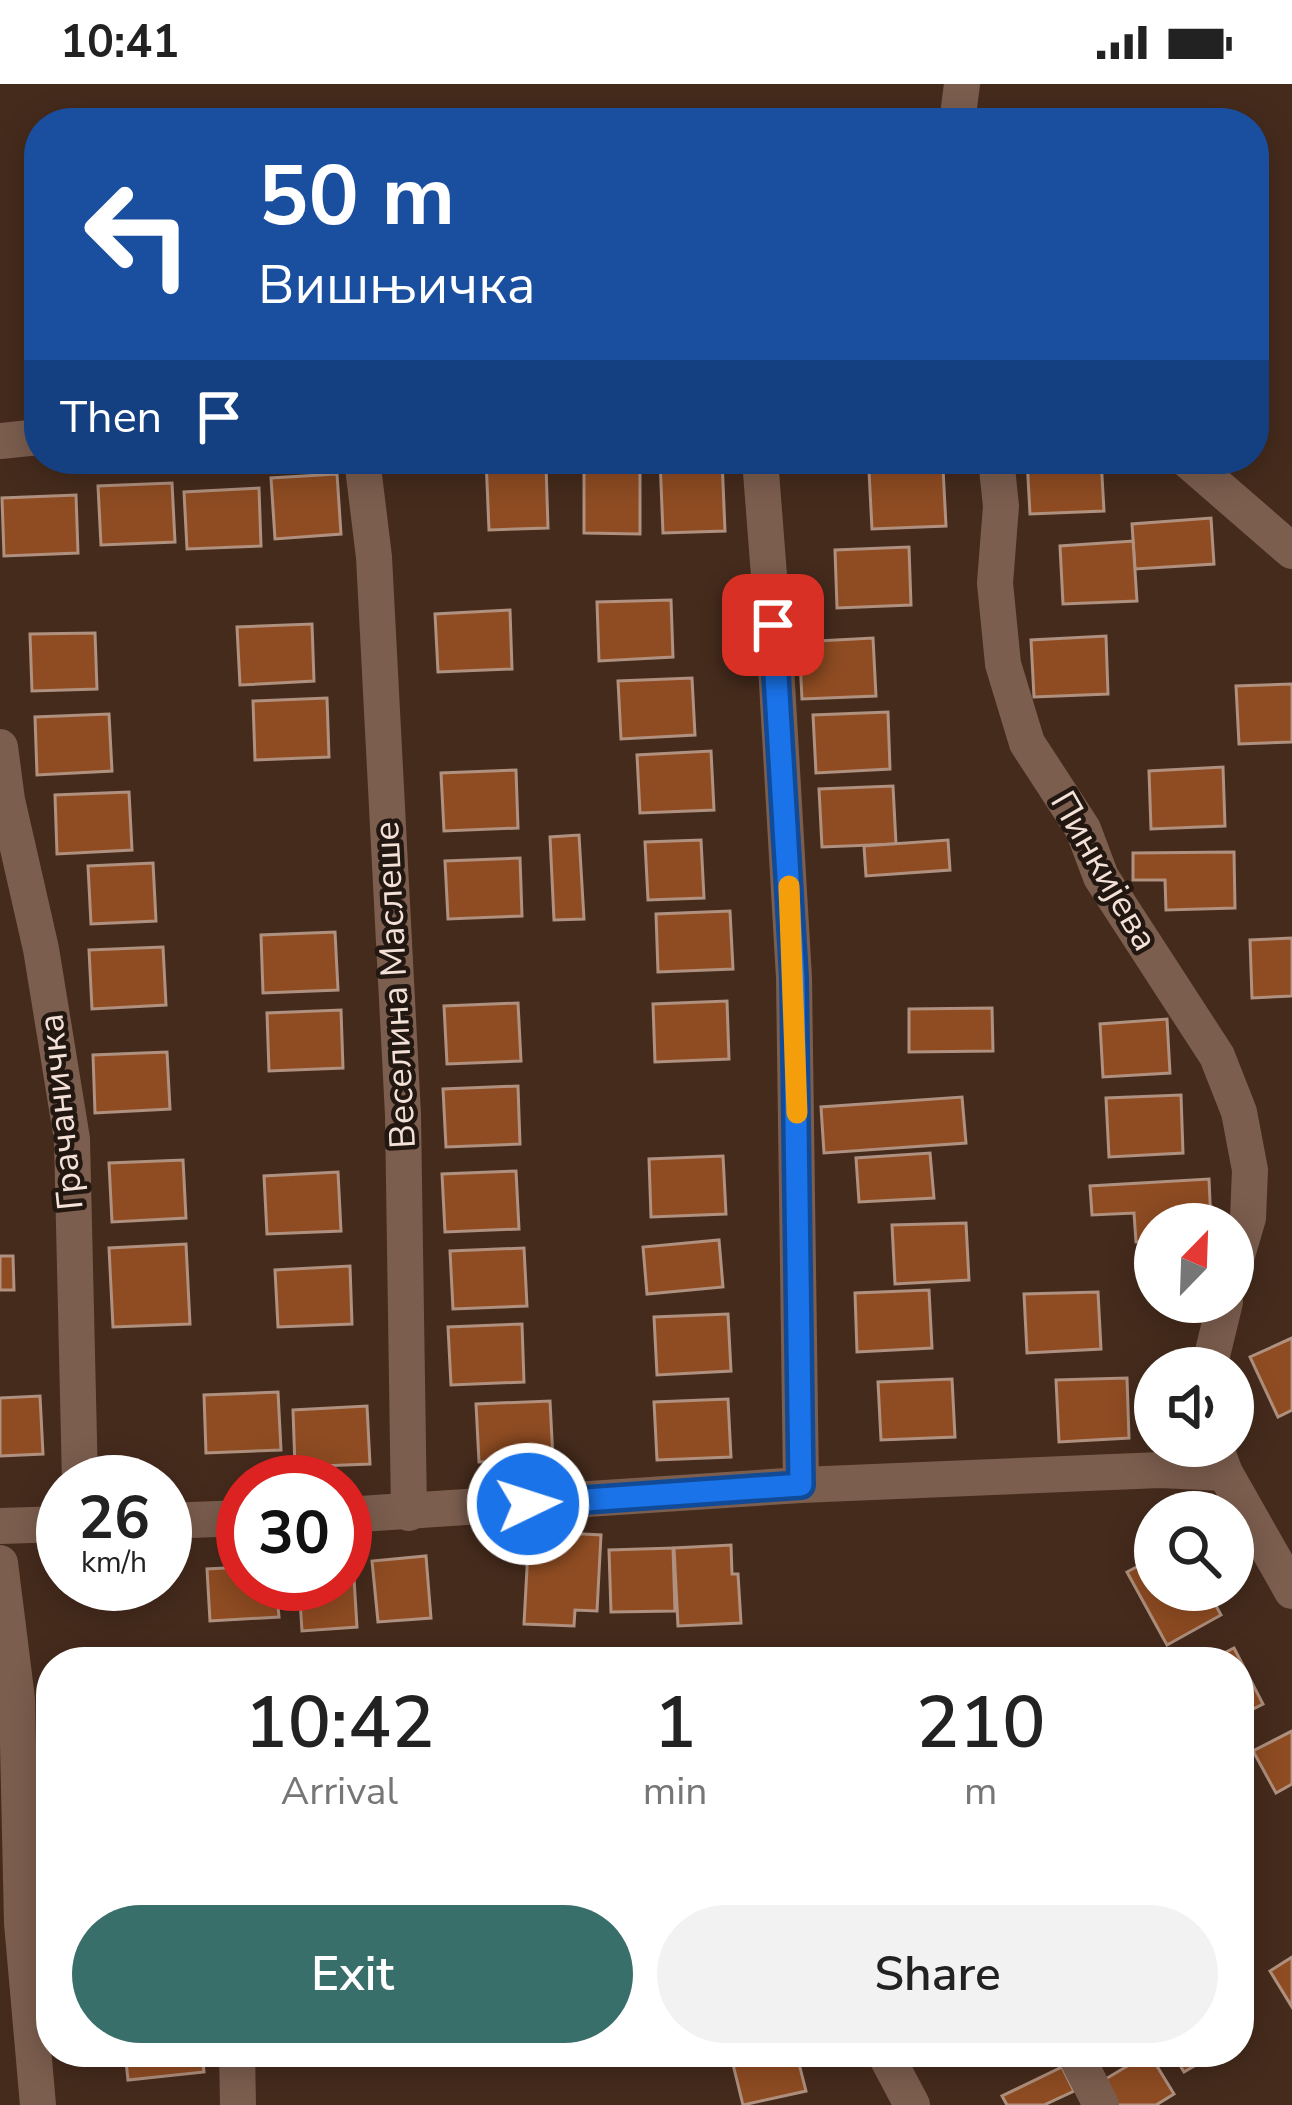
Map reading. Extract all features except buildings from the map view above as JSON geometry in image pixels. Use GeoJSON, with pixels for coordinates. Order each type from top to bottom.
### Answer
{"type":"FeatureCollection","features":[{"type":"Feature","properties":{"kind":"street","name":"Веселина Маслеше"},"geometry":{"type":"LineString","coordinates":[[364,474],[374,556],[403,1115],[409,1513]]}},
{"type":"Feature","properties":{"kind":"street"},"geometry":{"type":"LineString","coordinates":[[761,474],[794,978],[801,1485]]}},
{"type":"Feature","properties":{"kind":"street","name":"Пинкијева"},"geometry":{"type":"LineString","coordinates":[[997,474],[1001,506],[995,583],[1003,664],[1028,743],[1083,829],[1101,877],[1217,1056],[1239,1112],[1250,1170],[1248,1203]]}},
{"type":"Feature","properties":{"kind":"street"},"geometry":{"type":"LineString","coordinates":[[1203,474],[1292,551]]}},
{"type":"Feature","properties":{"kind":"street","name":"Грачаничка"},"geometry":{"type":"LineString","coordinates":[[0,747],[41,950],[72,1139],[79,1455]]}},
{"type":"Feature","properties":{"kind":"street"},"geometry":{"type":"LineString","coordinates":[[372,1514],[801,1485],[1178,1467]]}},
{"type":"Feature","properties":{"kind":"street"},"geometry":{"type":"LineString","coordinates":[[1224,1467],[1292,1591]]}},
{"type":"Feature","properties":{"kind":"street"},"geometry":{"type":"LineString","coordinates":[[0,1526],[36,1525]]}},
{"type":"Feature","properties":{"kind":"street"},"geometry":{"type":"LineString","coordinates":[[0,1563],[17,1699],[22,1923],[38,2105]]}},
{"type":"Feature","properties":{"kind":"street"},"geometry":{"type":"LineString","coordinates":[[237,2067],[238,2105]]}},
{"type":"Feature","properties":{"kind":"street"},"geometry":{"type":"LineString","coordinates":[[892,2067],[912,2105]]}},
{"type":"Feature","properties":{"kind":"street"},"geometry":{"type":"LineString","coordinates":[[1082,2067],[1101,2105]]}},
{"type":"Feature","properties":{"kind":"slow traffic"},"geometry":{"type":"LineString","coordinates":[[789,886],[797,1113]]}},
{"type":"Feature","properties":{"kind":"route"},"geometry":{"type":"LineString","coordinates":[[528,1504],[801,1485],[794,978],[773,625]]}}]}
